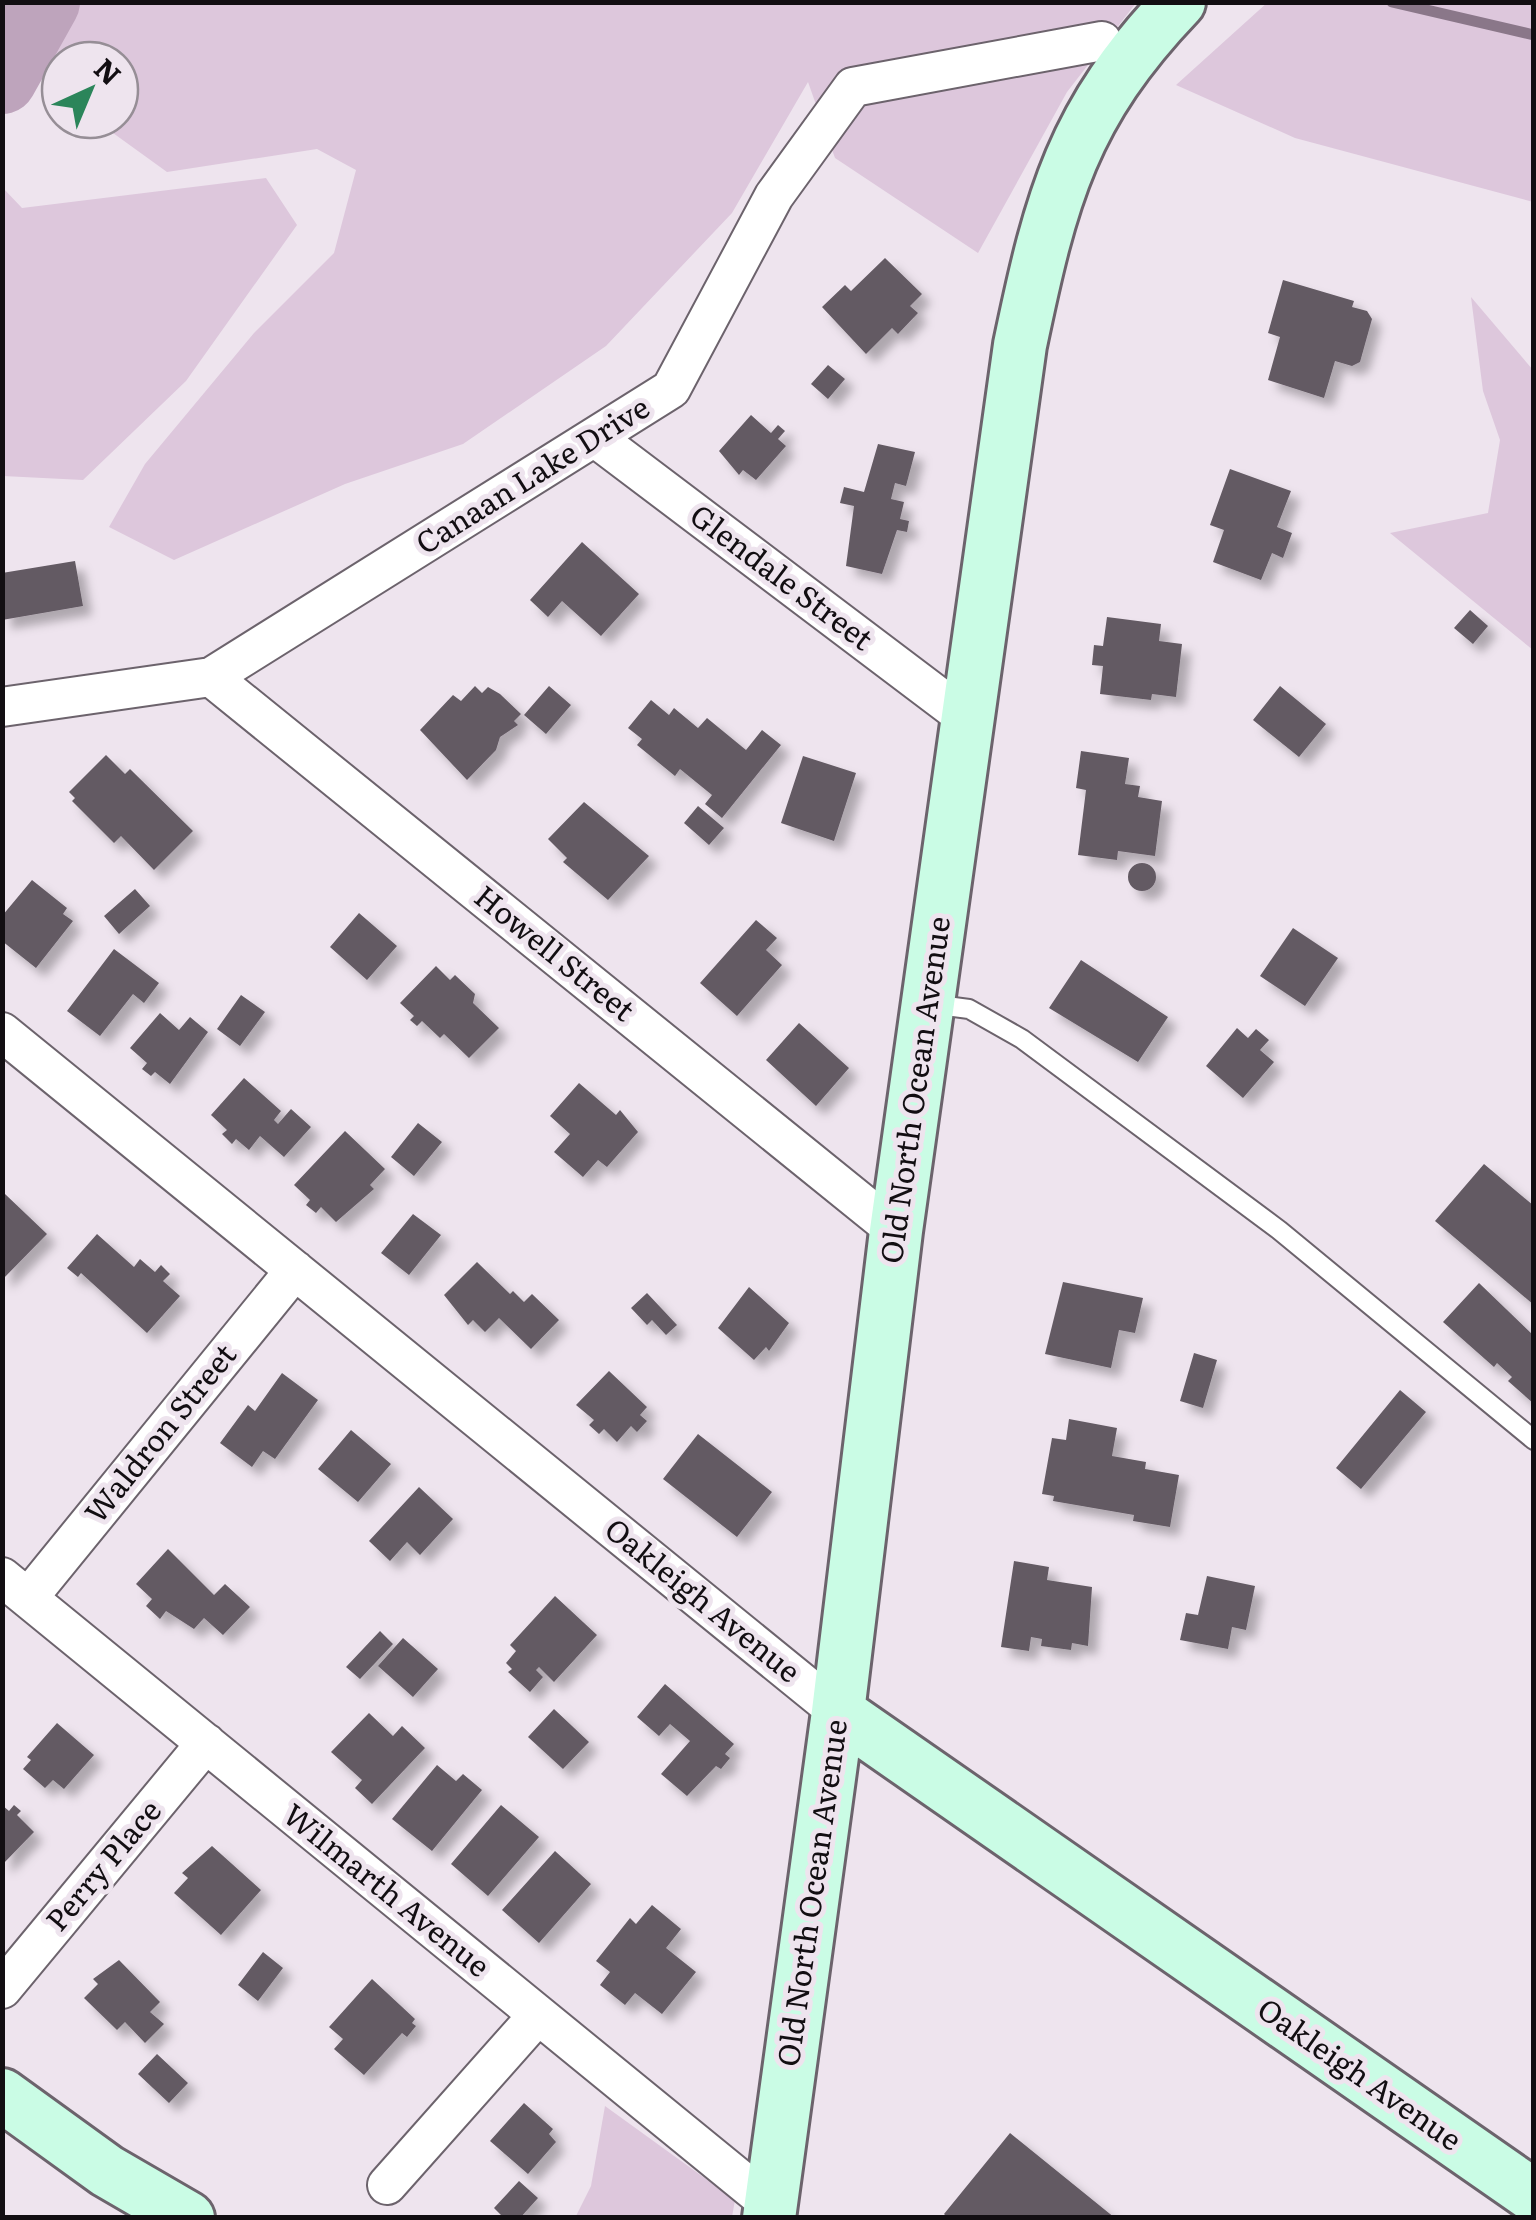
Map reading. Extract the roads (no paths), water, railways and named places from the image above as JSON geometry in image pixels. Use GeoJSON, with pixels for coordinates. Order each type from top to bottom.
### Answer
{"type":"FeatureCollection","features":[{"type":"Feature","properties":{"kind":"street","name":"Old North Ocean Avenue"},"geometry":{"type":"LineString","coordinates":[[769,2211],[838,1712],[896,1230],[1020,345],[1054,204],[1089,116],[1120,68],[1180,2]]}},
{"type":"Feature","properties":{"kind":"street","name":"Canaan Lake Drive"},"geometry":{"type":"LineString","coordinates":[[2,707],[211,676],[596,439],[670,389],[774,196],[853,87],[1102,41]]}},
{"type":"Feature","properties":{"kind":"street","name":"Glendale Street"},"geometry":{"type":"LineString","coordinates":[[596,439],[966,718]]}},
{"type":"Feature","properties":{"kind":"street","name":"Howell Street"},"geometry":{"type":"LineString","coordinates":[[211,676],[896,1230]]}},
{"type":"Feature","properties":{"kind":"street","name":"Oakleigh Avenue"},"geometry":{"type":"LineString","coordinates":[[2,1032],[838,1712],[1534,2196]]}},
{"type":"Feature","properties":{"kind":"street","name":"Waldron Street"},"geometry":{"type":"LineString","coordinates":[[15,1588],[295,1270]]}},
{"type":"Feature","properties":{"kind":"street","name":"Wilmarth Avenue"},"geometry":{"type":"LineString","coordinates":[[15,1588],[538,2015],[769,2211]]}},
{"type":"Feature","properties":{"kind":"street","name":"Perry Place"},"geometry":{"type":"LineString","coordinates":[[2,1989],[206,1743]]}},
{"type":"Feature","properties":{"kind":"street"},"geometry":{"type":"LineString","coordinates":[[387,2185],[538,2015]]}},
{"type":"Feature","properties":{"kind":"street"},"geometry":{"type":"LineString","coordinates":[[2,2095],[108,2170],[188,2218]]}},
{"type":"Feature","properties":{"kind":"lane"},"geometry":{"type":"LineString","coordinates":[[928,1003],[969,1009],[1022,1039],[1279,1230],[1534,1440]]}},
{"type":"Feature","properties":{"kind":"waterway"},"geometry":{"type":"LineString","coordinates":[[2,79],[45,2]]}},
{"type":"Feature","properties":{"kind":"waterway"},"geometry":{"type":"LineString","coordinates":[[1392,2],[1534,35]]}}]}
